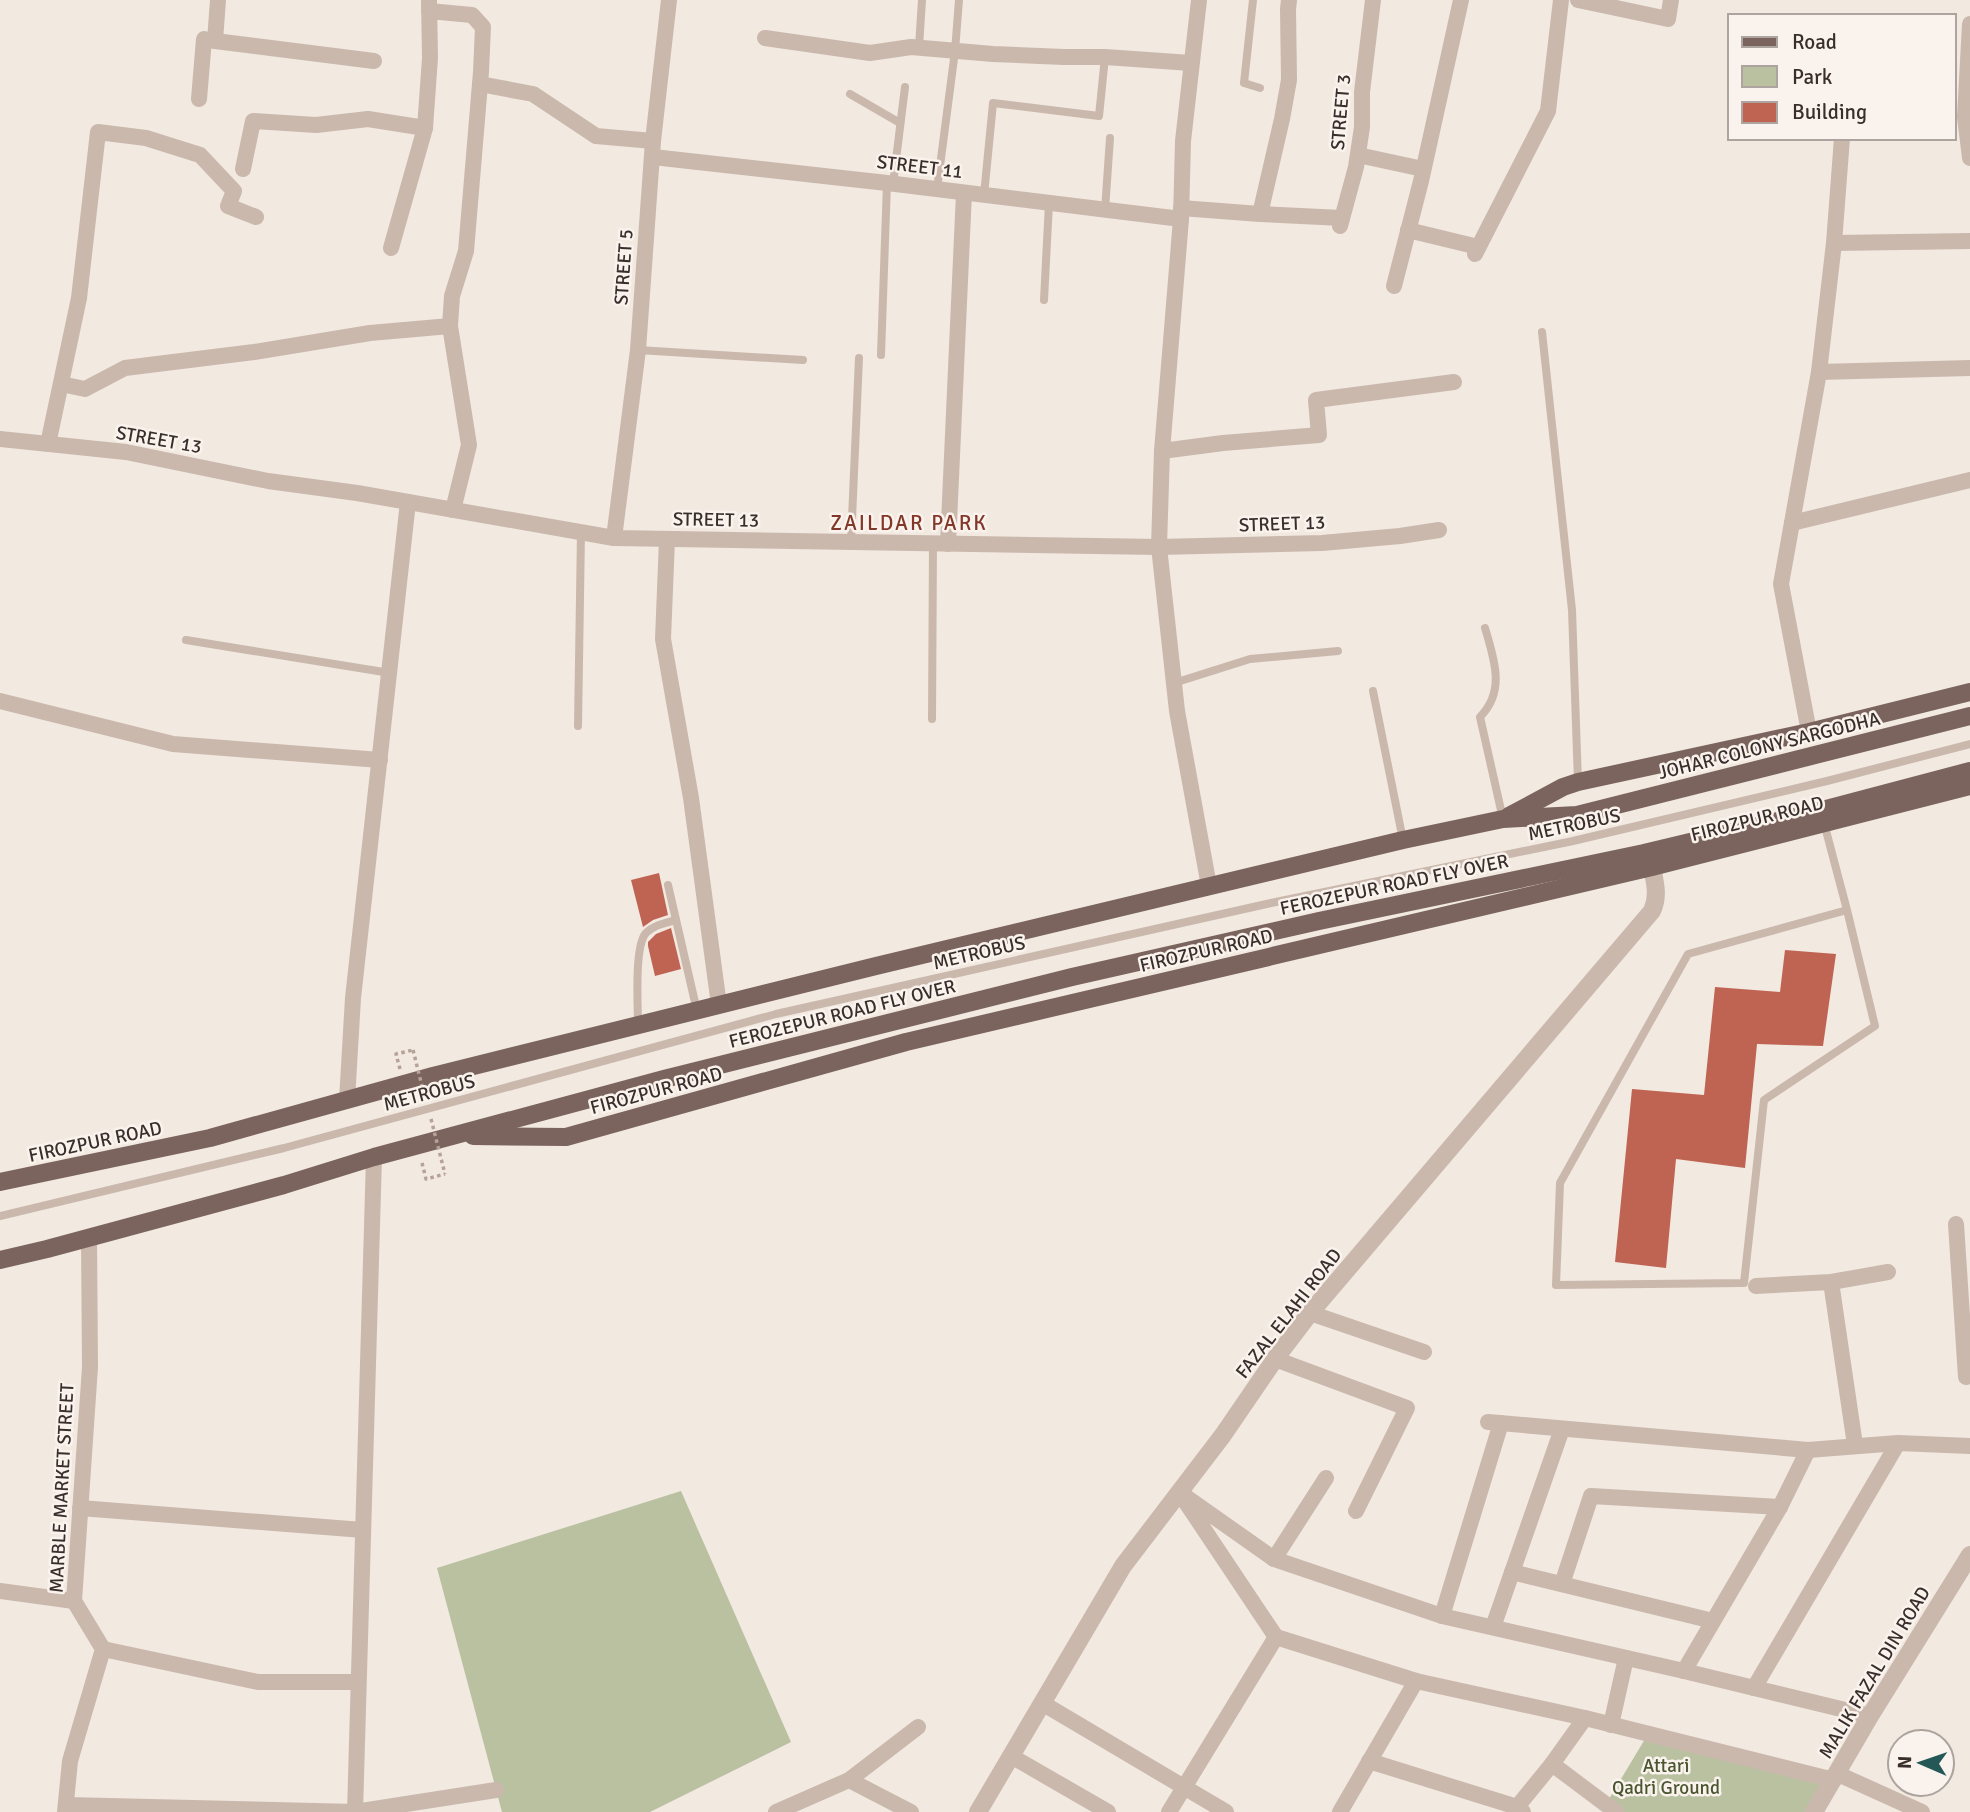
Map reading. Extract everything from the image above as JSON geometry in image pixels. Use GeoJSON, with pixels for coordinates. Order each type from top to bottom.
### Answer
{"type":"FeatureCollection","features":[{"type":"Feature","properties":{"kind":"main road","name":"FIROZPUR ROAD"},"geometry":{"type":"LineString","coordinates":[[1503,819],[1563,787],[1578,782],[1809,732],[1970,692]]}},
{"type":"Feature","properties":{"kind":"main road","name":"JOHAR COLONY SARGODHA"},"geometry":{"type":"LineString","coordinates":[[1577,815],[1970,716]]}},
{"type":"Feature","properties":{"kind":"main road","name":"FEROZEPUR ROAD FLY OVER"},"geometry":{"type":"LineString","coordinates":[[664,1079],[1072,977],[1320,920],[1644,853],[1970,771]]}},
{"type":"Feature","properties":{"kind":"main road","name":"FIROZPUR ROAD"},"geometry":{"type":"LineString","coordinates":[[452,1136],[566,1137],[906,1042],[1652,867],[1970,786]]}},
{"type":"Feature","properties":{"kind":"main road","name":"FIROZPUR ROAD"},"geometry":{"type":"LineString","coordinates":[[0,1182],[210,1138],[433,1076],[1403,840],[1503,819],[1577,815]]}},
{"type":"Feature","properties":{"kind":"main road","name":"FIROZPUR ROAD"},"geometry":{"type":"LineString","coordinates":[[0,1260],[284,1185],[374,1157],[664,1079]]}},
{"type":"Feature","properties":{"kind":"street"},"geometry":{"type":"LineString","coordinates":[[215,41],[218,0]]}},
{"type":"Feature","properties":{"kind":"street","name":"STREET 5"},"geometry":{"type":"LineString","coordinates":[[614,538],[638,350],[653,149],[669,0]]}},
{"type":"Feature","properties":{"kind":"street"},"geometry":{"type":"LineString","coordinates":[[1199,0],[1183,141],[1181,214],[1162,451],[1159,547],[1177,710],[1209,886]]}},
{"type":"Feature","properties":{"kind":"street"},"geometry":{"type":"LineString","coordinates":[[1260,214],[1289,80],[1289,0]]}},
{"type":"Feature","properties":{"kind":"street","name":"STREET 3"},"geometry":{"type":"LineString","coordinates":[[1341,222],[1358,155],[1373,0]]}},
{"type":"Feature","properties":{"kind":"street"},"geometry":{"type":"LineString","coordinates":[[1394,286],[1461,0]]}},
{"type":"Feature","properties":{"kind":"street"},"geometry":{"type":"LineString","coordinates":[[1408,230],[1476,250],[1548,111],[1561,0]]}},
{"type":"Feature","properties":{"kind":"street"},"geometry":{"type":"LineString","coordinates":[[1578,0],[1668,19],[1671,0]]}},
{"type":"Feature","properties":{"kind":"street"},"geometry":{"type":"LineString","coordinates":[[391,248],[425,128],[430,58],[429,6],[472,15],[483,27],[480,84],[466,251],[452,296],[450,326],[469,445],[453,510]]}},
{"type":"Feature","properties":{"kind":"street"},"geometry":{"type":"LineString","coordinates":[[1970,24],[1965,117],[1970,158]]}},
{"type":"Feature","properties":{"kind":"street"},"geometry":{"type":"LineString","coordinates":[[765,38],[870,52],[919,47],[1192,63]]}},
{"type":"Feature","properties":{"kind":"street"},"geometry":{"type":"LineString","coordinates":[[199,99],[205,39],[374,61]]}},
{"type":"Feature","properties":{"kind":"street","name":"STREET 11"},"geometry":{"type":"LineString","coordinates":[[480,84],[533,94],[596,136],[653,149],[1105,210],[1260,214],[1341,222]]}},
{"type":"Feature","properties":{"kind":"street"},"geometry":{"type":"LineString","coordinates":[[243,169],[253,121],[316,125],[368,119],[425,128]]}},
{"type":"Feature","properties":{"kind":"street"},"geometry":{"type":"LineString","coordinates":[[48,444],[79,298],[98,132],[146,138],[200,155],[234,191],[229,206],[256,217]]}},
{"type":"Feature","properties":{"kind":"street"},"geometry":{"type":"LineString","coordinates":[[1809,732],[1781,584],[1819,372],[1834,243],[1842,140]]}},
{"type":"Feature","properties":{"kind":"street"},"geometry":{"type":"LineString","coordinates":[[1358,155],[1423,169]]}},
{"type":"Feature","properties":{"kind":"street"},"geometry":{"type":"LineString","coordinates":[[941,544],[964,193]]}},
{"type":"Feature","properties":{"kind":"street"},"geometry":{"type":"LineString","coordinates":[[1834,243],[1970,241]]}},
{"type":"Feature","properties":{"kind":"street"},"geometry":{"type":"LineString","coordinates":[[61,384],[85,389],[125,368],[254,352],[370,333],[450,326]]}},
{"type":"Feature","properties":{"kind":"street"},"geometry":{"type":"LineString","coordinates":[[1819,372],[1970,368]]}},
{"type":"Feature","properties":{"kind":"street"},"geometry":{"type":"LineString","coordinates":[[1162,451],[1319,435],[1316,400],[1454,382]]}},
{"type":"Feature","properties":{"kind":"street","name":"STREET 13"},"geometry":{"type":"LineString","coordinates":[[0,439],[126,452],[268,481],[614,538],[1159,547],[1322,543],[1439,530]]}},
{"type":"Feature","properties":{"kind":"street"},"geometry":{"type":"LineString","coordinates":[[1792,523],[1970,480]]}},
{"type":"Feature","properties":{"kind":"street"},"geometry":{"type":"LineString","coordinates":[[347,1100],[353,998],[408,502]]}},
{"type":"Feature","properties":{"kind":"street"},"geometry":{"type":"LineString","coordinates":[[667,539],[663,639],[691,798],[719,1005]]}},
{"type":"Feature","properties":{"kind":"street"},"geometry":{"type":"LineString","coordinates":[[0,701],[173,744],[380,761]]}},
{"type":"Feature","properties":{"kind":"street","name":"FAZAL ELAHI ROAD"},"geometry":{"type":"LineString","coordinates":[[984,1810],[1011,1756],[1124,1566],[1223,1435],[1310,1313],[1652,911],[1657,892],[1652,867]]}},
{"type":"Feature","properties":{"kind":"street"},"geometry":{"type":"LineString","coordinates":[[355,1812],[374,1157]]}},
{"type":"Feature","properties":{"kind":"street"},"geometry":{"type":"LineString","coordinates":[[1956,1224],[1966,1320],[1966,1377]]}},
{"type":"Feature","properties":{"kind":"street","name":"MARBLE MARKET STREET"},"geometry":{"type":"LineString","coordinates":[[89,1238],[90,1367],[74,1601],[103,1649]]}},
{"type":"Feature","properties":{"kind":"street"},"geometry":{"type":"LineString","coordinates":[[1756,1286],[1831,1282],[1888,1272]]}},
{"type":"Feature","properties":{"kind":"street"},"geometry":{"type":"LineString","coordinates":[[1831,1282],[1855,1445]]}},
{"type":"Feature","properties":{"kind":"street"},"geometry":{"type":"LineString","coordinates":[[1310,1313],[1424,1352]]}},
{"type":"Feature","properties":{"kind":"street"},"geometry":{"type":"LineString","coordinates":[[1275,1359],[1407,1408],[1356,1511]]}},
{"type":"Feature","properties":{"kind":"street"},"geometry":{"type":"LineString","coordinates":[[1442,1616],[1494,1423],[1808,1450],[1898,1443],[1970,1446]]}},
{"type":"Feature","properties":{"kind":"street"},"geometry":{"type":"LineString","coordinates":[[1493,1628],[1562,1429]]}},
{"type":"Feature","properties":{"kind":"street"},"geometry":{"type":"LineString","coordinates":[[1754,1688],[1898,1443]]}},
{"type":"Feature","properties":{"kind":"street"},"geometry":{"type":"LineString","coordinates":[[1684,1671],[1780,1507],[1808,1450]]}},
{"type":"Feature","properties":{"kind":"street"},"geometry":{"type":"LineString","coordinates":[[1274,1559],[1326,1478]]}},
{"type":"Feature","properties":{"kind":"street"},"geometry":{"type":"LineString","coordinates":[[1179,1492],[1274,1559],[1442,1616],[1870,1716]]}},
{"type":"Feature","properties":{"kind":"street"},"geometry":{"type":"LineString","coordinates":[[1179,1492],[1276,1637],[1416,1681],[1836,1777],[1922,1812]]}},
{"type":"Feature","properties":{"kind":"street"},"geometry":{"type":"LineString","coordinates":[[1562,1584],[1591,1496],[1780,1507]]}},
{"type":"Feature","properties":{"kind":"street"},"geometry":{"type":"LineString","coordinates":[[80,1508],[363,1530]]}},
{"type":"Feature","properties":{"kind":"street","name":"MALIK FAZAL DIN ROAD"},"geometry":{"type":"LineString","coordinates":[[1814,1812],[1970,1555]]}},
{"type":"Feature","properties":{"kind":"street"},"geometry":{"type":"LineString","coordinates":[[1512,1572],[1713,1621]]}},
{"type":"Feature","properties":{"kind":"street"},"geometry":{"type":"LineString","coordinates":[[0,1591],[74,1601]]}},
{"type":"Feature","properties":{"kind":"street"},"geometry":{"type":"LineString","coordinates":[[1169,1812],[1276,1637]]}},
{"type":"Feature","properties":{"kind":"street"},"geometry":{"type":"LineString","coordinates":[[358,1682],[258,1682],[103,1649],[70,1761],[66,1808],[355,1812],[496,1790]]}},
{"type":"Feature","properties":{"kind":"street"},"geometry":{"type":"LineString","coordinates":[[1611,1725],[1626,1658]]}},
{"type":"Feature","properties":{"kind":"street"},"geometry":{"type":"LineString","coordinates":[[1339,1812],[1416,1681]]}},
{"type":"Feature","properties":{"kind":"street"},"geometry":{"type":"LineString","coordinates":[[1042,1703],[1226,1812]]}},
{"type":"Feature","properties":{"kind":"street"},"geometry":{"type":"LineString","coordinates":[[1369,1761],[1520,1810],[1585,1718]]}},
{"type":"Feature","properties":{"kind":"street"},"geometry":{"type":"LineString","coordinates":[[776,1812],[849,1780],[918,1727]]}},
{"type":"Feature","properties":{"kind":"street"},"geometry":{"type":"LineString","coordinates":[[1011,1756],[1108,1812]]}},
{"type":"Feature","properties":{"kind":"street"},"geometry":{"type":"LineString","coordinates":[[1552,1764],[1616,1812]]}},
{"type":"Feature","properties":{"kind":"street"},"geometry":{"type":"LineString","coordinates":[[849,1780],[911,1812]]}},
{"type":"Feature","properties":{"kind":"lane"},"geometry":{"type":"LineString","coordinates":[[919,47],[922,0]]}},
{"type":"Feature","properties":{"kind":"lane"},"geometry":{"type":"LineString","coordinates":[[937,189],[959,0]]}},
{"type":"Feature","properties":{"kind":"lane"},"geometry":{"type":"LineString","coordinates":[[1253,0],[1244,83],[1260,88]]}},
{"type":"Feature","properties":{"kind":"lane"},"geometry":{"type":"LineString","coordinates":[[984,195],[993,103],[1099,116],[1105,57]]}},
{"type":"Feature","properties":{"kind":"lane"},"geometry":{"type":"LineString","coordinates":[[881,355],[890,183],[905,87]]}},
{"type":"Feature","properties":{"kind":"lane"},"geometry":{"type":"LineString","coordinates":[[850,94],[900,123]]}},
{"type":"Feature","properties":{"kind":"lane"},"geometry":{"type":"LineString","coordinates":[[1105,210],[1110,138]]}},
{"type":"Feature","properties":{"kind":"lane"},"geometry":{"type":"LineString","coordinates":[[1044,300],[1049,203]]}},
{"type":"Feature","properties":{"kind":"lane"},"geometry":{"type":"LineString","coordinates":[[1542,332],[1572,610],[1578,782]]}},
{"type":"Feature","properties":{"kind":"lane"},"geometry":{"type":"LineString","coordinates":[[638,350],[803,360]]}},
{"type":"Feature","properties":{"kind":"lane"},"geometry":{"type":"LineString","coordinates":[[852,542],[859,358]]}},
{"type":"Feature","properties":{"kind":"lane"},"geometry":{"type":"LineString","coordinates":[[578,726],[581,532]]}},
{"type":"Feature","properties":{"kind":"lane"},"geometry":{"type":"LineString","coordinates":[[932,719],[941,544]]}},
{"type":"Feature","properties":{"kind":"lane"},"geometry":{"type":"LineString","coordinates":[[1485,628],[1496,673],[1495,695],[1490,708],[1480,717],[1503,819]]}},
{"type":"Feature","properties":{"kind":"lane"},"geometry":{"type":"LineString","coordinates":[[186,640],[390,673]]}},
{"type":"Feature","properties":{"kind":"lane"},"geometry":{"type":"LineString","coordinates":[[1174,683],[1250,659],[1338,651]]}},
{"type":"Feature","properties":{"kind":"lane"},"geometry":{"type":"LineString","coordinates":[[1373,691],[1403,840]]}},
{"type":"Feature","properties":{"kind":"lane","name":"METROBUS"},"geometry":{"type":"LineString","coordinates":[[0,1216],[284,1148],[776,1014],[1271,903],[1573,841],[1970,744]]}},
{"type":"Feature","properties":{"kind":"lane"},"geometry":{"type":"LineString","coordinates":[[1824,823],[1847,910],[1875,1026],[1764,1100],[1744,1283],[1556,1285],[1560,1183],[1688,954],[1847,910]]}},
{"type":"Feature","properties":{"kind":"lane"},"geometry":{"type":"LineString","coordinates":[[668,885],[697,1011]]}},
{"type":"Feature","properties":{"kind":"lane"},"geometry":{"type":"LineString","coordinates":[[638,1026],[642,939],[648,930],[676,920]]}},
{"type":"Feature","properties":{"kind":"path"},"geometry":{"type":"LineString","coordinates":[[396,1054],[413,1050]]}},
{"type":"Feature","properties":{"kind":"path"},"geometry":{"type":"LineString","coordinates":[[426,1179],[445,1174]]}},
{"type":"Feature","properties":{"kind":"green space"},"geometry":{"type":"Polygon","coordinates":[[[681,1491],[791,1742],[650,1812],[502,1812],[437,1568],[681,1491]]]}},
{"type":"Feature","properties":{"kind":"green space","name":"Attari Qadri Ground"},"geometry":{"type":"Polygon","coordinates":[[[1648,1734],[1834,1780],[1814,1812],[1616,1812],[1606,1804],[1648,1734]]]}},
{"type":"Feature","properties":{"kind":"building"},"geometry":{"type":"Polygon","coordinates":[[[659,873],[668,915],[643,927],[631,880],[659,873]]]}},
{"type":"Feature","properties":{"kind":"building"},"geometry":{"type":"Polygon","coordinates":[[[671,928],[681,969],[655,976],[648,942],[656,934],[671,928]]]}},
{"type":"Feature","properties":{"kind":"building"},"geometry":{"type":"Polygon","coordinates":[[[1785,950],[1836,954],[1823,1046],[1757,1044],[1745,1168],[1676,1159],[1666,1268],[1615,1262],[1632,1089],[1704,1095],[1715,987],[1780,992],[1785,950]]]}},
{"type":"Feature","properties":{"kind":"district","name":"ZAILDAR PARK"},"geometry":{"type":"Point","coordinates":[909,523]}}]}
